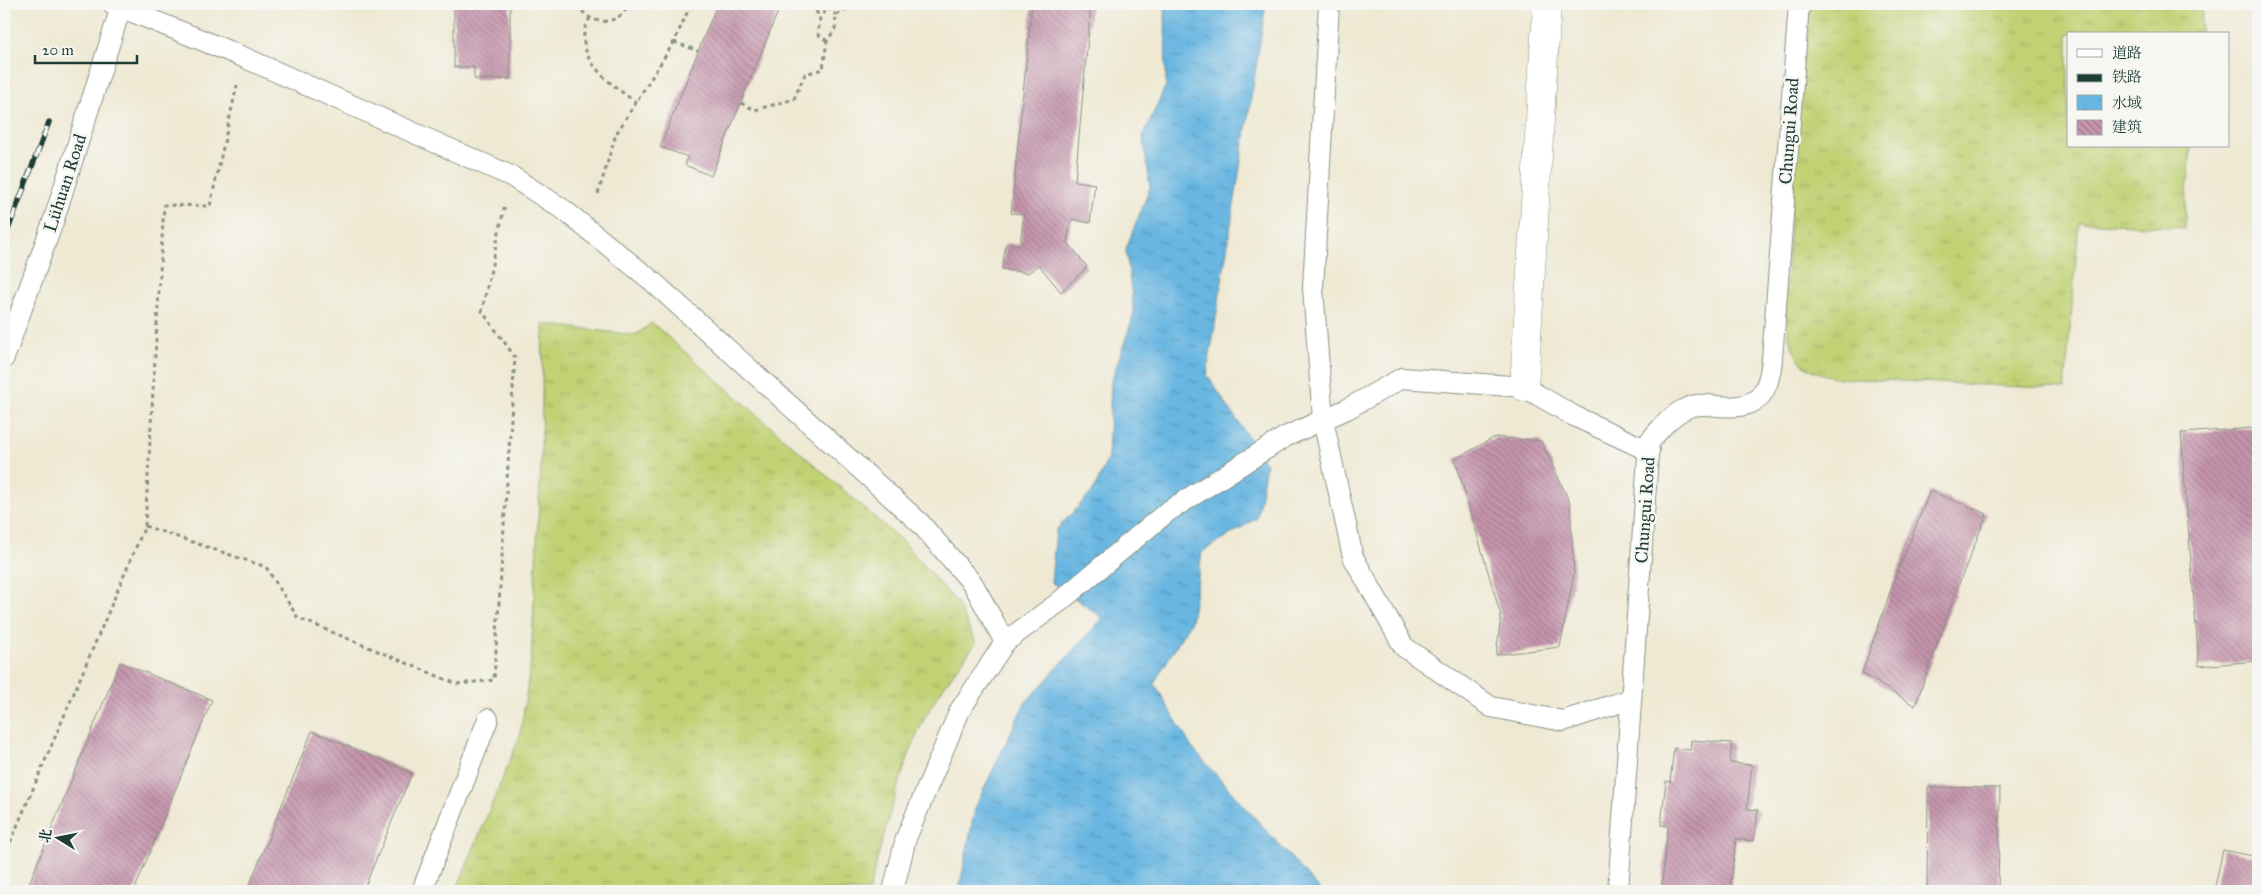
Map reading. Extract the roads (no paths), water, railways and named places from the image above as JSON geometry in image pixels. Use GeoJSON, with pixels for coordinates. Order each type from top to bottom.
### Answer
{"type":"FeatureCollection","features":[{"type":"Feature","properties":{"kind":"street"},"geometry":{"type":"LineString","coordinates":[[1524,388],[1547,4]]}},
{"type":"Feature","properties":{"kind":"lane"},"geometry":{"type":"LineString","coordinates":[[1329,4],[1314,288],[1323,420],[1353,557],[1404,647],[1491,707],[1563,721],[1631,700]]}},
{"type":"Feature","properties":{"kind":"lane","name":"Chungui Road"},"geometry":{"type":"LineString","coordinates":[[1618,891],[1649,442],[1669,420],[1688,407],[1702,404],[1737,408],[1754,401],[1765,392],[1770,377],[1772,359],[1799,4]]}},
{"type":"Feature","properties":{"kind":"lane"},"geometry":{"type":"LineString","coordinates":[[117,6],[243,57],[511,176],[564,210],[652,280],[920,523],[973,584],[1006,642]]}},
{"type":"Feature","properties":{"kind":"lane","name":"Lühuan Road"},"geometry":{"type":"LineString","coordinates":[[4,358],[53,222],[117,6]]}},
{"type":"Feature","properties":{"kind":"lane"},"geometry":{"type":"LineString","coordinates":[[893,891],[906,838],[960,710],[1006,642],[1058,603],[1167,512],[1285,436],[1323,420],[1402,378],[1524,388],[1574,416],[1649,451]]}},
{"type":"Feature","properties":{"kind":"lane"},"geometry":{"type":"LineString","coordinates":[[422,891],[488,719]]}},
{"type":"Feature","properties":{"kind":"water"},"geometry":{"type":"Polygon","coordinates":[[[1165,4],[1266,4],[1207,375],[1266,464],[1257,518],[1202,552],[1191,621],[1154,683],[1192,748],[1321,891],[959,891],[975,808],[1024,704],[1103,618],[1051,582],[1056,530],[1094,490],[1108,458],[1111,382],[1134,314],[1126,249],[1150,187],[1143,136],[1166,85],[1165,4]]]}},
{"type":"Feature","properties":{"kind":"railway"},"geometry":{"type":"LineString","coordinates":[[4,240],[49,122]]}}]}
